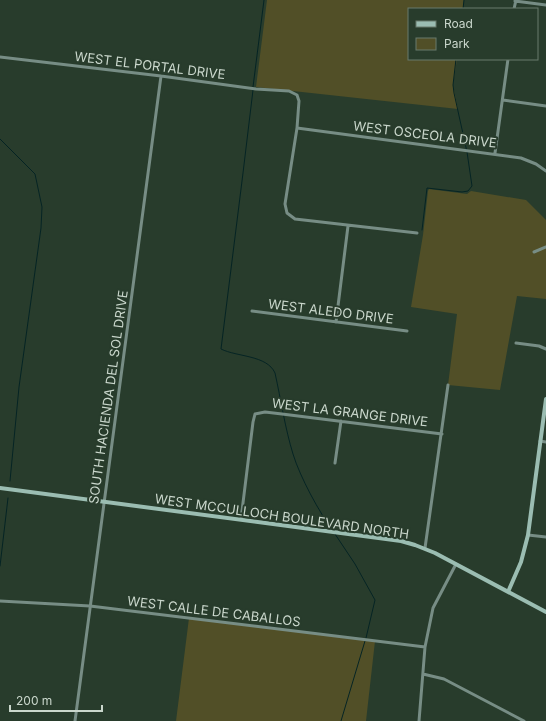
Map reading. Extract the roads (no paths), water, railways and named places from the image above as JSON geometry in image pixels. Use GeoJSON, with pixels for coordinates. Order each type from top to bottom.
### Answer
{"type":"FeatureCollection","features":[{"type":"Feature","properties":{"kind":"main road"},"geometry":{"type":"LineString","coordinates":[[508,592],[521,562],[528,534],[546,399]]}},
{"type":"Feature","properties":{"kind":"main road","name":"WEST MCCULLOCH BOULEVARD NORTH"},"geometry":{"type":"LineString","coordinates":[[0,488],[394,540],[424,548],[546,612]]}},
{"type":"Feature","properties":{"kind":"street"},"geometry":{"type":"LineString","coordinates":[[515,0],[546,5]]}},
{"type":"Feature","properties":{"kind":"street","name":"WEST EL PORTAL DRIVE"},"geometry":{"type":"LineString","coordinates":[[0,57],[256,89],[289,91],[297,95],[299,101],[297,128]]}},
{"type":"Feature","properties":{"kind":"street"},"geometry":{"type":"LineString","coordinates":[[496,153],[508,60]]}},
{"type":"Feature","properties":{"kind":"street","name":"SOUTH HACIENDA DEL SOL DRIVE"},"geometry":{"type":"LineString","coordinates":[[75,721],[161,76]]}},
{"type":"Feature","properties":{"kind":"street"},"geometry":{"type":"LineString","coordinates":[[503,100],[546,106]]}},
{"type":"Feature","properties":{"kind":"street"},"geometry":{"type":"LineString","coordinates":[[297,128],[285,204],[287,213],[295,219],[417,233]]}},
{"type":"Feature","properties":{"kind":"street","name":"WEST OSCEOLA DRIVE"},"geometry":{"type":"LineString","coordinates":[[297,128],[496,153],[521,158],[536,164],[546,171]]}},
{"type":"Feature","properties":{"kind":"street"},"geometry":{"type":"LineString","coordinates":[[336,322],[348,226]]}},
{"type":"Feature","properties":{"kind":"street"},"geometry":{"type":"LineString","coordinates":[[534,252],[546,247]]}},
{"type":"Feature","properties":{"kind":"street","name":"WEST ALEDO DRIVE"},"geometry":{"type":"LineString","coordinates":[[252,311],[407,330]]}},
{"type":"Feature","properties":{"kind":"street"},"geometry":{"type":"LineString","coordinates":[[516,343],[539,346],[546,349]]}},
{"type":"Feature","properties":{"kind":"street"},"geometry":{"type":"LineString","coordinates":[[424,548],[442,434],[448,385]]}},
{"type":"Feature","properties":{"kind":"street","name":"WEST LA GRANGE DRIVE"},"geometry":{"type":"LineString","coordinates":[[240,519],[255,414],[264,412],[442,434]]}},
{"type":"Feature","properties":{"kind":"street"},"geometry":{"type":"LineString","coordinates":[[335,463],[341,421]]}},
{"type":"Feature","properties":{"kind":"street"},"geometry":{"type":"LineString","coordinates":[[540,441],[546,442]]}},
{"type":"Feature","properties":{"kind":"street"},"geometry":{"type":"LineString","coordinates":[[528,534],[546,537]]}},
{"type":"Feature","properties":{"kind":"street"},"geometry":{"type":"LineString","coordinates":[[419,721],[425,647],[433,608],[456,564]]}},
{"type":"Feature","properties":{"kind":"street","name":"WEST CALLE DE CABALLOS"},"geometry":{"type":"LineString","coordinates":[[0,601],[90,606],[425,647]]}},
{"type":"Feature","properties":{"kind":"street"},"geometry":{"type":"LineString","coordinates":[[422,674],[444,679],[524,721]]}},
{"type":"Feature","properties":{"kind":"waterway"},"geometry":{"type":"LineString","coordinates":[[253,87],[264,0]]}},
{"type":"Feature","properties":{"kind":"waterway"},"geometry":{"type":"LineString","coordinates":[[463,8],[464,0]]}},
{"type":"Feature","properties":{"kind":"waterway"},"geometry":{"type":"LineString","coordinates":[[422,230],[427,188],[462,192],[468,191],[472,186],[467,152],[454,93],[453,85],[456,60]]}},
{"type":"Feature","properties":{"kind":"waterway"},"geometry":{"type":"LineString","coordinates":[[253,90],[221,349],[259,360],[271,367],[275,373],[288,434],[296,463],[310,494],[333,531]]}},
{"type":"Feature","properties":{"kind":"waterway"},"geometry":{"type":"LineString","coordinates":[[0,139],[35,174],[42,207],[41,228],[19,387],[10,481]]}},
{"type":"Feature","properties":{"kind":"waterway"},"geometry":{"type":"LineString","coordinates":[[0,566],[8,498]]}},
{"type":"Feature","properties":{"kind":"waterway"},"geometry":{"type":"LineString","coordinates":[[335,534],[355,564],[375,600],[366,638]]}},
{"type":"Feature","properties":{"kind":"waterway"},"geometry":{"type":"LineString","coordinates":[[341,721],[365,641]]}}]}
